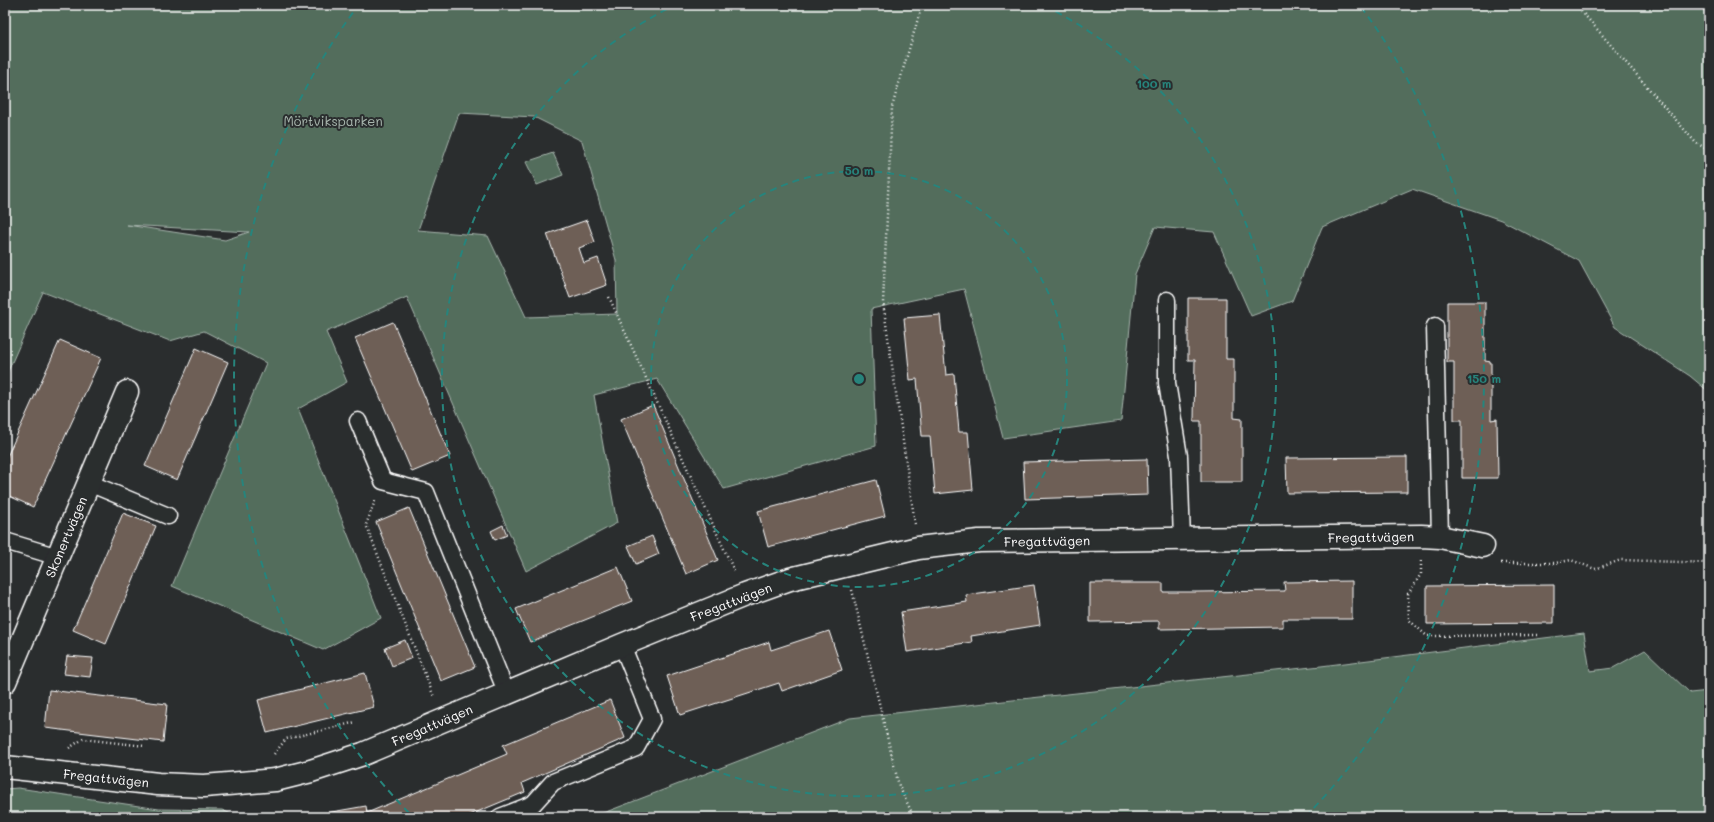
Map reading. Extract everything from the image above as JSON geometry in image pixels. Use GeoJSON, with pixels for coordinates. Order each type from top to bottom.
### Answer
{"type":"FeatureCollection","features":[{"type":"Feature","properties":{"kind":"street","name":"Skonertvägen"},"geometry":{"type":"LineString","coordinates":[[5,682],[127,392]]}},
{"type":"Feature","properties":{"kind":"street","name":"Fregattvägen"},"geometry":{"type":"LineString","coordinates":[[5,767],[158,784],[204,786],[275,780],[311,771],[363,754],[622,644],[790,579],[846,564],[918,548],[979,541],[1430,536],[1483,546]]}},
{"type":"Feature","properties":{"kind":"lane"},"geometry":{"type":"LineString","coordinates":[[1167,300],[1167,383],[1179,456],[1182,539]]}},
{"type":"Feature","properties":{"kind":"lane"},"geometry":{"type":"LineString","coordinates":[[1430,536],[1435,326]]}},
{"type":"Feature","properties":{"kind":"lane"},"geometry":{"type":"LineString","coordinates":[[358,421],[383,481],[426,492],[507,694]]}},
{"type":"Feature","properties":{"kind":"lane"},"geometry":{"type":"LineString","coordinates":[[89,483],[168,516]]}},
{"type":"Feature","properties":{"kind":"lane"},"geometry":{"type":"LineString","coordinates":[[5,541],[58,557]]}},
{"type":"Feature","properties":{"kind":"lane"},"geometry":{"type":"LineString","coordinates":[[500,817],[533,804],[553,782],[636,748],[652,719],[622,644]]}},
{"type":"Feature","properties":{"kind":"path"},"geometry":{"type":"LineString","coordinates":[[918,548],[883,303],[892,108],[922,5]]}},
{"type":"Feature","properties":{"kind":"path"},"geometry":{"type":"LineString","coordinates":[[1576,5],[1696,143],[1709,150]]}},
{"type":"Feature","properties":{"kind":"path"},"geometry":{"type":"LineString","coordinates":[[609,297],[746,595]]}},
{"type":"Feature","properties":{"kind":"path"},"geometry":{"type":"LineString","coordinates":[[383,481],[366,525],[443,720]]}},
{"type":"Feature","properties":{"kind":"path"},"geometry":{"type":"LineString","coordinates":[[1430,536],[1421,574],[1408,594],[1409,620],[1427,636],[1538,635]]}},
{"type":"Feature","properties":{"kind":"path"},"geometry":{"type":"LineString","coordinates":[[1483,546],[1498,563],[1555,563],[1571,560],[1595,569],[1621,560],[1709,563]]}},
{"type":"Feature","properties":{"kind":"path"},"geometry":{"type":"LineString","coordinates":[[846,564],[899,786],[914,817]]}},
{"type":"Feature","properties":{"kind":"path"},"geometry":{"type":"LineString","coordinates":[[279,746],[286,739],[356,722]]}},
{"type":"Feature","properties":{"kind":"path"},"geometry":{"type":"LineString","coordinates":[[76,743],[83,739],[145,746]]}},
{"type":"Feature","properties":{"kind":"green space","name":"Mörtviksparken"},"geometry":{"type":"Polygon","coordinates":[[[5,5],[1709,5],[1709,392],[1690,376],[1615,327],[1579,261],[1501,220],[1412,189],[1322,227],[1292,301],[1251,316],[1214,232],[1155,227],[1135,274],[1121,421],[1003,438],[964,289],[871,309],[876,446],[724,489],[657,379],[594,395],[617,523],[526,571],[407,297],[326,332],[347,382],[298,409],[381,618],[323,650],[172,586],[266,363],[204,331],[170,341],[43,292],[5,378],[5,5]],[[459,113],[418,230],[488,236],[526,317],[617,314],[616,260],[582,141],[534,117],[459,113]],[[127,225],[225,240],[249,232],[127,225]]]}},
{"type":"Feature","properties":{"kind":"green space"},"geometry":{"type":"Polygon","coordinates":[[[553,153],[563,175],[537,185],[526,162],[553,153]]]}},
{"type":"Feature","properties":{"kind":"green space"},"geometry":{"type":"Polygon","coordinates":[[[1584,633],[1590,671],[1613,668],[1645,650],[1690,693],[1709,691],[1709,817],[593,817],[850,718],[1321,666],[1584,633]]]}},
{"type":"Feature","properties":{"kind":"green space"},"geometry":{"type":"Polygon","coordinates":[[[18,788],[159,809],[222,810],[238,817],[5,817],[5,789],[18,788]]]}},
{"type":"Feature","properties":{"kind":"building"},"geometry":{"type":"Polygon","coordinates":[[[587,220],[595,242],[579,248],[584,263],[598,258],[607,285],[570,298],[547,234],[587,220]]]}},
{"type":"Feature","properties":{"kind":"building"},"geometry":{"type":"Polygon","coordinates":[[[1188,298],[1226,298],[1226,359],[1234,359],[1234,418],[1242,419],[1242,482],[1201,482],[1201,421],[1194,421],[1195,360],[1188,360],[1188,298]]]}},
{"type":"Feature","properties":{"kind":"building"},"geometry":{"type":"Polygon","coordinates":[[[1447,302],[1485,302],[1485,361],[1491,362],[1491,420],[1497,419],[1498,478],[1462,478],[1462,420],[1454,420],[1454,362],[1447,362],[1447,302]]]}},
{"type":"Feature","properties":{"kind":"building"},"geometry":{"type":"Polygon","coordinates":[[[940,315],[946,375],[954,374],[959,432],[968,432],[973,490],[935,494],[930,436],[922,436],[917,379],[910,380],[904,318],[940,315]]]}},
{"type":"Feature","properties":{"kind":"building"},"geometry":{"type":"Polygon","coordinates":[[[393,322],[450,456],[412,472],[355,338],[393,322]]]}},
{"type":"Feature","properties":{"kind":"building"},"geometry":{"type":"Polygon","coordinates":[[[60,340],[101,358],[33,507],[5,494],[5,461],[60,340]]]}},
{"type":"Feature","properties":{"kind":"building"},"geometry":{"type":"Polygon","coordinates":[[[196,348],[228,362],[177,480],[145,466],[196,348]]]}},
{"type":"Feature","properties":{"kind":"building"},"geometry":{"type":"Polygon","coordinates":[[[653,405],[718,560],[686,574],[621,419],[653,405]]]}},
{"type":"Feature","properties":{"kind":"building"},"geometry":{"type":"Polygon","coordinates":[[[1407,457],[1407,492],[1287,493],[1286,458],[1407,457]]]}},
{"type":"Feature","properties":{"kind":"building"},"geometry":{"type":"Polygon","coordinates":[[[1147,459],[1148,495],[1025,499],[1023,462],[1147,459]]]}},
{"type":"Feature","properties":{"kind":"building"},"geometry":{"type":"Polygon","coordinates":[[[876,480],[885,516],[768,547],[758,511],[876,480]]]}},
{"type":"Feature","properties":{"kind":"building"},"geometry":{"type":"Polygon","coordinates":[[[409,508],[475,667],[441,681],[376,522],[409,508]]]}},
{"type":"Feature","properties":{"kind":"building"},"geometry":{"type":"Polygon","coordinates":[[[123,513],[156,526],[106,644],[73,630],[123,513]]]}},
{"type":"Feature","properties":{"kind":"building"},"geometry":{"type":"Polygon","coordinates":[[[503,525],[507,535],[495,540],[491,531],[503,525]]]}},
{"type":"Feature","properties":{"kind":"building"},"geometry":{"type":"Polygon","coordinates":[[[652,536],[659,554],[636,564],[628,546],[652,536]]]}},
{"type":"Feature","properties":{"kind":"building"},"geometry":{"type":"Polygon","coordinates":[[[618,567],[632,601],[530,642],[516,609],[618,567]]]}},
{"type":"Feature","properties":{"kind":"building"},"geometry":{"type":"Polygon","coordinates":[[[1352,581],[1352,619],[1283,619],[1283,627],[1159,629],[1159,621],[1090,622],[1090,583],[1163,583],[1163,592],[1197,592],[1285,591],[1284,582],[1352,581]]]}},
{"type":"Feature","properties":{"kind":"building"},"geometry":{"type":"Polygon","coordinates":[[[1034,585],[1040,625],[971,636],[972,642],[907,652],[901,612],[967,602],[966,595],[1034,585]]]}},
{"type":"Feature","properties":{"kind":"building"},"geometry":{"type":"Polygon","coordinates":[[[1554,585],[1554,623],[1427,624],[1427,586],[1554,585]]]}},
{"type":"Feature","properties":{"kind":"building"},"geometry":{"type":"Polygon","coordinates":[[[829,631],[842,670],[782,691],[779,683],[680,715],[667,676],[769,642],[771,650],[829,631]]]}},
{"type":"Feature","properties":{"kind":"building"},"geometry":{"type":"Polygon","coordinates":[[[405,640],[412,658],[392,666],[385,648],[405,640]]]}},
{"type":"Feature","properties":{"kind":"building"},"geometry":{"type":"Polygon","coordinates":[[[67,656],[93,658],[90,677],[64,674],[67,656]]]}},
{"type":"Feature","properties":{"kind":"building"},"geometry":{"type":"Polygon","coordinates":[[[365,673],[374,707],[267,733],[258,700],[365,673]]]}},
{"type":"Feature","properties":{"kind":"building"},"geometry":{"type":"Polygon","coordinates":[[[49,690],[167,704],[163,742],[45,728],[49,690]]]}},
{"type":"Feature","properties":{"kind":"building"},"geometry":{"type":"Polygon","coordinates":[[[610,700],[625,738],[522,783],[525,792],[465,817],[303,817],[366,806],[367,813],[507,754],[503,745],[610,700]]]}}]}
